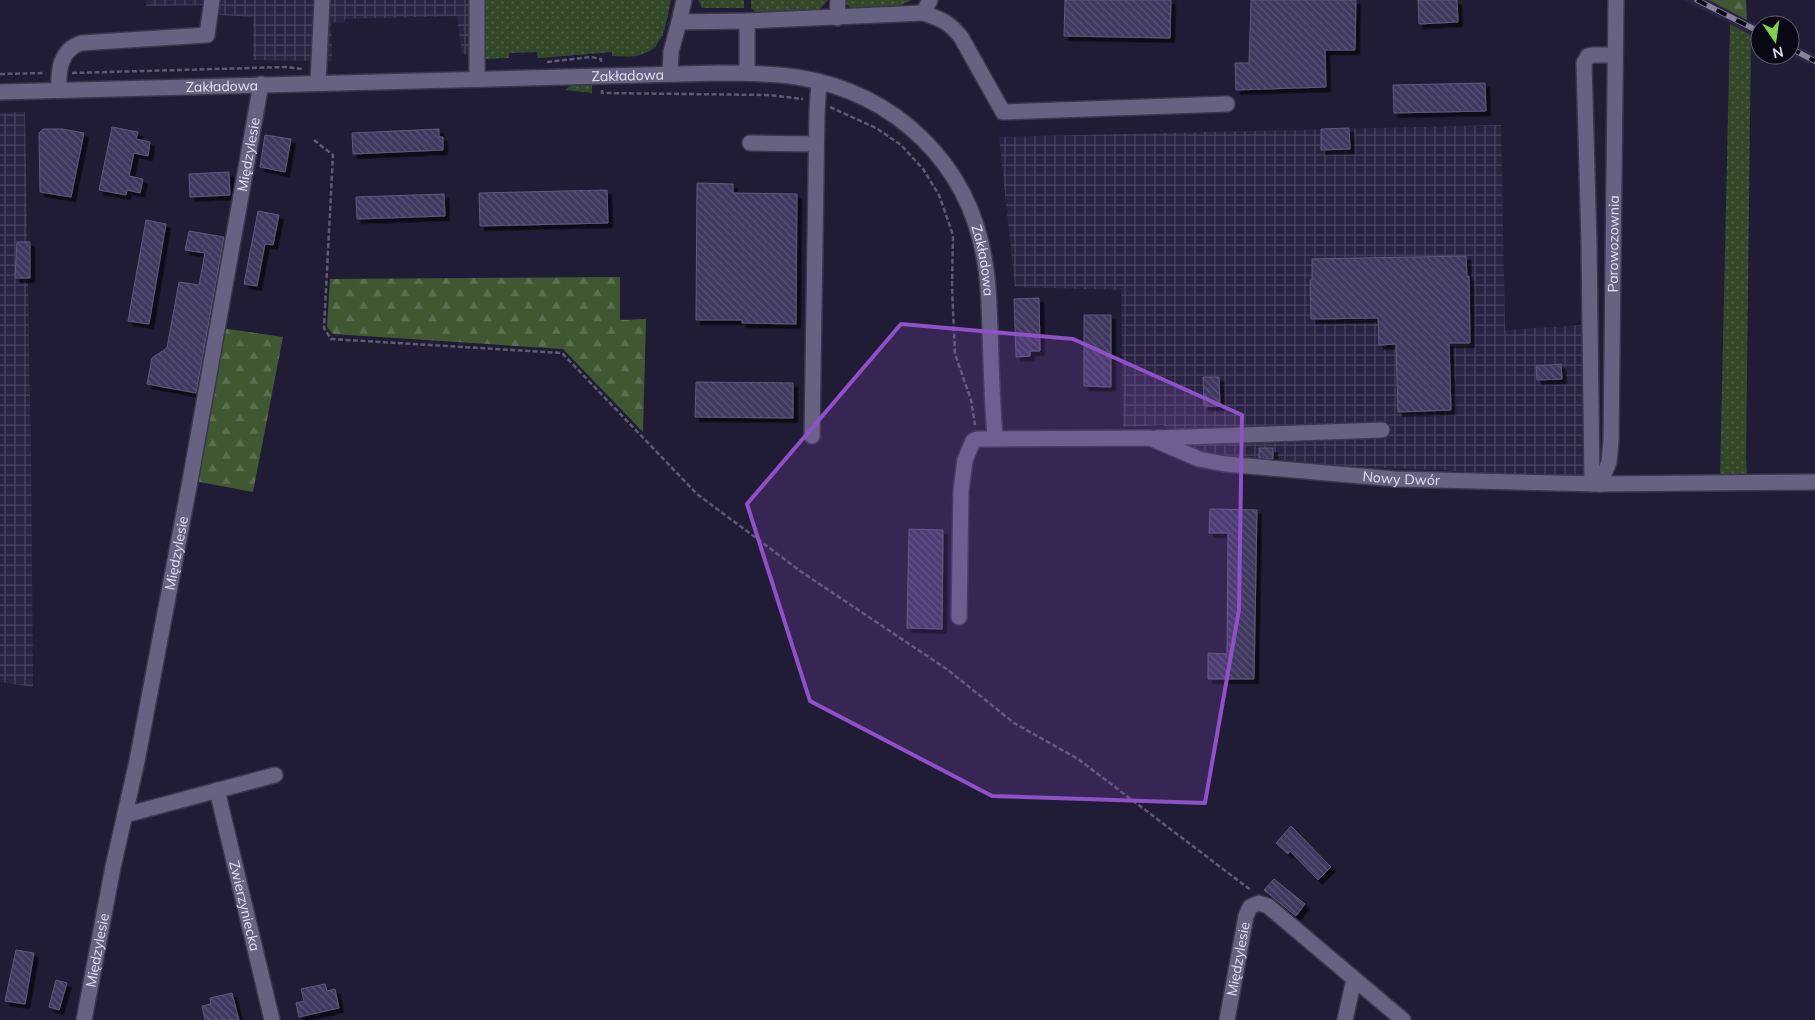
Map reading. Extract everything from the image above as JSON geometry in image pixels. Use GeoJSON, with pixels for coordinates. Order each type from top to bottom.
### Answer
{"type":"FeatureCollection","features":[{"type":"Feature","properties":{"kind":"street"},"geometry":{"type":"LineString","coordinates":[[59,90],[60,66],[66,55],[75,45],[81,43],[207,35],[212,0]]}},
{"type":"Feature","properties":{"kind":"street"},"geometry":{"type":"LineString","coordinates":[[318,83],[322,0]]}},
{"type":"Feature","properties":{"kind":"street"},"geometry":{"type":"LineString","coordinates":[[477,0],[477,78]]}},
{"type":"Feature","properties":{"kind":"street"},"geometry":{"type":"LineString","coordinates":[[670,74],[671,52],[684,0]]}},
{"type":"Feature","properties":{"kind":"street"},"geometry":{"type":"LineString","coordinates":[[838,0],[838,18]]}},
{"type":"Feature","properties":{"kind":"street","name":"Parowozownia"},"geometry":{"type":"LineString","coordinates":[[1596,484],[1609,462],[1611,441],[1616,0]]}},
{"type":"Feature","properties":{"kind":"street"},"geometry":{"type":"LineString","coordinates":[[679,22],[838,18],[927,7],[952,27],[961,37],[1003,112],[1227,104]]}},
{"type":"Feature","properties":{"kind":"street"},"geometry":{"type":"LineString","coordinates":[[747,21],[747,73]]}},
{"type":"Feature","properties":{"kind":"street"},"geometry":{"type":"LineString","coordinates":[[1596,484],[1584,63],[1588,56],[1615,55]]}},
{"type":"Feature","properties":{"kind":"street","name":"Zakładowa"},"geometry":{"type":"LineString","coordinates":[[0,92],[477,78],[747,73],[786,76],[819,82],[860,96],[879,105],[920,135],[937,154],[965,198],[980,236],[987,275],[995,437]]}},
{"type":"Feature","properties":{"kind":"street"},"geometry":{"type":"LineString","coordinates":[[812,436],[816,144],[819,82]]}},
{"type":"Feature","properties":{"kind":"street","name":"Międzylesie"},"geometry":{"type":"LineString","coordinates":[[84,1020],[113,867],[137,761],[190,481],[261,84]]}},
{"type":"Feature","properties":{"kind":"street"},"geometry":{"type":"LineString","coordinates":[[750,143],[816,144]]}},
{"type":"Feature","properties":{"kind":"street"},"geometry":{"type":"LineString","coordinates":[[1150,438],[1382,430]]}},
{"type":"Feature","properties":{"kind":"street","name":"Nowy Dwór"},"geometry":{"type":"LineString","coordinates":[[959,617],[961,491],[965,460],[973,441],[977,438],[1150,438],[1199,459],[1225,464],[1394,479],[1596,484],[1815,482]]}},
{"type":"Feature","properties":{"kind":"street"},"geometry":{"type":"LineString","coordinates":[[125,815],[274,775]]}},
{"type":"Feature","properties":{"kind":"street","name":"Zwierzyniecka"},"geometry":{"type":"LineString","coordinates":[[217,790],[272,1020]]}},
{"type":"Feature","properties":{"kind":"street"},"geometry":{"type":"LineString","coordinates":[[1259,903],[1268,906],[1403,1020]]}},
{"type":"Feature","properties":{"kind":"street","name":"Międzylesie"},"geometry":{"type":"LineString","coordinates":[[1227,1020],[1246,916],[1250,908],[1259,903]]}},
{"type":"Feature","properties":{"kind":"street"},"geometry":{"type":"LineString","coordinates":[[1345,1020],[1354,978]]}},
{"type":"Feature","properties":{"kind":"path"},"geometry":{"type":"LineString","coordinates":[[72,73],[286,66],[306,69]]}},
{"type":"Feature","properties":{"kind":"path"},"geometry":{"type":"LineString","coordinates":[[0,74],[45,73]]}},
{"type":"Feature","properties":{"kind":"path"},"geometry":{"type":"LineString","coordinates":[[602,93],[769,95],[812,101]]}},
{"type":"Feature","properties":{"kind":"path"},"geometry":{"type":"LineString","coordinates":[[822,104],[876,128],[893,139],[923,169],[940,195],[950,224],[953,241],[952,287],[955,354],[971,400],[975,430]]}},
{"type":"Feature","properties":{"kind":"path"},"geometry":{"type":"LineString","coordinates":[[314,140],[333,155],[324,328],[331,339],[562,353],[697,494],[803,573],[977,691],[1014,722],[1078,759],[1252,890],[1259,903]]}},
{"type":"Feature","properties":{"kind":"highlighted area"},"geometry":{"type":"Polygon","coordinates":[[[901,324],[1073,339],[1242,415],[1239,610],[1205,803],[992,796],[810,701],[747,504],[901,324]]]}},
{"type":"Feature","properties":{"kind":"shaded area"},"geometry":{"type":"Polygon","coordinates":[[[146,0],[671,0],[663,36],[653,50],[636,56],[612,56],[612,52],[538,58],[537,52],[509,53],[509,58],[485,59],[484,55],[462,54],[457,16],[345,19],[344,23],[331,22],[332,61],[253,60],[253,17],[219,15],[217,5],[146,6],[146,0]]]}},
{"type":"Feature","properties":{"kind":"shaded area"},"geometry":{"type":"Polygon","coordinates":[[[1683,0],[1709,0],[1750,21],[1750,34],[1683,0]]]}},
{"type":"Feature","properties":{"kind":"shaded area"},"geometry":{"type":"Polygon","coordinates":[[[1800,47],[1815,55],[1815,67],[1800,60],[1800,47]]]}},
{"type":"Feature","properties":{"kind":"shaded area"},"geometry":{"type":"Polygon","coordinates":[[[25,112],[33,687],[0,682],[0,113],[25,112]]]}},
{"type":"Feature","properties":{"kind":"shaded area"},"geometry":{"type":"Polygon","coordinates":[[[1501,125],[1505,330],[1585,325],[1586,477],[1343,466],[1203,453],[1163,425],[1123,427],[1121,290],[1015,287],[999,137],[1501,125]]]}},
{"type":"Feature","properties":{"kind":"green space"},"geometry":{"type":"Polygon","coordinates":[[[485,0],[671,0],[665,27],[658,42],[653,48],[636,56],[612,56],[612,52],[538,58],[537,52],[509,53],[509,58],[485,59],[485,0]]]}},
{"type":"Feature","properties":{"kind":"green space"},"geometry":{"type":"Polygon","coordinates":[[[698,0],[744,0],[744,8],[702,8],[698,0]]]}},
{"type":"Feature","properties":{"kind":"green space"},"geometry":{"type":"Polygon","coordinates":[[[751,0],[828,0],[815,12],[757,13],[751,8],[751,0]]]}},
{"type":"Feature","properties":{"kind":"green space"},"geometry":{"type":"Polygon","coordinates":[[[846,0],[912,0],[893,9],[854,10],[846,4],[846,0]]]}},
{"type":"Feature","properties":{"kind":"green space"},"geometry":{"type":"Polygon","coordinates":[[[1709,0],[1746,0],[1747,20],[1709,0]]]}},
{"type":"Feature","properties":{"kind":"green space"},"geometry":{"type":"Polygon","coordinates":[[[1730,24],[1750,34],[1747,477],[1720,478],[1730,24]]]}},
{"type":"Feature","properties":{"kind":"green space"},"geometry":{"type":"Polygon","coordinates":[[[592,83],[592,93],[565,90],[573,84],[592,83]]]}},
{"type":"Feature","properties":{"kind":"green space"},"geometry":{"type":"Polygon","coordinates":[[[620,277],[620,320],[646,319],[643,432],[563,349],[333,334],[327,327],[330,279],[620,277]]]}},
{"type":"Feature","properties":{"kind":"green space"},"geometry":{"type":"Polygon","coordinates":[[[221,328],[283,337],[253,492],[194,481],[221,328]]]}},
{"type":"Feature","properties":{"kind":"building"},"geometry":{"type":"Polygon","coordinates":[[[1065,0],[1171,0],[1170,38],[1064,36],[1065,0]]]}},
{"type":"Feature","properties":{"kind":"building"},"geometry":{"type":"Polygon","coordinates":[[[1251,0],[1356,0],[1355,50],[1325,50],[1326,87],[1236,90],[1235,63],[1249,63],[1251,0]]]}},
{"type":"Feature","properties":{"kind":"building"},"geometry":{"type":"Polygon","coordinates":[[[1418,0],[1457,0],[1458,22],[1419,24],[1418,0]]]}},
{"type":"Feature","properties":{"kind":"building"},"geometry":{"type":"Polygon","coordinates":[[[1485,83],[1486,111],[1394,113],[1393,85],[1485,83]]]}},
{"type":"Feature","properties":{"kind":"building"},"geometry":{"type":"Polygon","coordinates":[[[112,127],[138,132],[136,139],[150,142],[148,156],[134,153],[129,176],[143,179],[140,193],[127,190],[126,195],[99,190],[112,127]]]}},
{"type":"Feature","properties":{"kind":"building"},"geometry":{"type":"Polygon","coordinates":[[[1349,128],[1350,149],[1321,150],[1321,129],[1349,128]]]}},
{"type":"Feature","properties":{"kind":"building"},"geometry":{"type":"Polygon","coordinates":[[[43,129],[62,129],[84,133],[71,197],[40,192],[39,133],[43,129]]]}},
{"type":"Feature","properties":{"kind":"building"},"geometry":{"type":"Polygon","coordinates":[[[439,129],[439,137],[443,137],[443,150],[353,154],[352,133],[439,129]]]}},
{"type":"Feature","properties":{"kind":"building"},"geometry":{"type":"Polygon","coordinates":[[[265,135],[291,139],[285,172],[260,167],[265,135]]]}},
{"type":"Feature","properties":{"kind":"building"},"geometry":{"type":"Polygon","coordinates":[[[229,172],[230,195],[190,197],[189,174],[229,172]]]}},
{"type":"Feature","properties":{"kind":"building"},"geometry":{"type":"Polygon","coordinates":[[[697,183],[733,184],[733,193],[797,194],[796,324],[742,323],[742,320],[696,320],[697,183]]]}},
{"type":"Feature","properties":{"kind":"building"},"geometry":{"type":"Polygon","coordinates":[[[607,190],[608,223],[480,226],[479,193],[607,190]]]}},
{"type":"Feature","properties":{"kind":"building"},"geometry":{"type":"Polygon","coordinates":[[[444,194],[445,216],[357,219],[356,197],[444,194]]]}},
{"type":"Feature","properties":{"kind":"building"},"geometry":{"type":"Polygon","coordinates":[[[258,211],[279,215],[273,245],[265,244],[257,286],[244,284],[258,211]]]}},
{"type":"Feature","properties":{"kind":"building"},"geometry":{"type":"Polygon","coordinates":[[[146,220],[166,224],[149,324],[128,321],[146,220]]]}},
{"type":"Feature","properties":{"kind":"building"},"geometry":{"type":"Polygon","coordinates":[[[189,231],[224,237],[196,393],[147,384],[152,358],[167,348],[179,282],[199,285],[205,253],[185,250],[189,231]]]}},
{"type":"Feature","properties":{"kind":"building"},"geometry":{"type":"Polygon","coordinates":[[[17,242],[30,242],[30,278],[15,278],[17,242]]]}},
{"type":"Feature","properties":{"kind":"building"},"geometry":{"type":"Polygon","coordinates":[[[1466,256],[1467,277],[1469,276],[1470,343],[1449,343],[1451,410],[1398,412],[1396,344],[1379,345],[1378,318],[1311,319],[1310,280],[1312,280],[1312,259],[1466,256]]]}},
{"type":"Feature","properties":{"kind":"building"},"geometry":{"type":"Polygon","coordinates":[[[1039,298],[1040,351],[1030,351],[1030,356],[1016,357],[1014,299],[1039,298]]]}},
{"type":"Feature","properties":{"kind":"building"},"geometry":{"type":"Polygon","coordinates":[[[1084,315],[1111,315],[1111,387],[1084,386],[1084,315]]]}},
{"type":"Feature","properties":{"kind":"building"},"geometry":{"type":"Polygon","coordinates":[[[1561,364],[1562,379],[1537,380],[1536,366],[1561,364]]]}},
{"type":"Feature","properties":{"kind":"building"},"geometry":{"type":"Polygon","coordinates":[[[1203,377],[1219,377],[1220,406],[1204,406],[1203,377]]]}},
{"type":"Feature","properties":{"kind":"building"},"geometry":{"type":"Polygon","coordinates":[[[696,382],[793,383],[793,418],[695,417],[696,382]]]}},
{"type":"Feature","properties":{"kind":"building"},"geometry":{"type":"Polygon","coordinates":[[[1259,448],[1273,448],[1273,459],[1259,458],[1259,448]]]}},
{"type":"Feature","properties":{"kind":"building"},"geometry":{"type":"Polygon","coordinates":[[[1210,509],[1257,510],[1254,679],[1208,679],[1208,653],[1227,654],[1228,533],[1209,533],[1210,509]]]}},
{"type":"Feature","properties":{"kind":"building"},"geometry":{"type":"Polygon","coordinates":[[[909,529],[943,530],[942,629],[907,628],[909,529]]]}},
{"type":"Feature","properties":{"kind":"building"},"geometry":{"type":"Polygon","coordinates":[[[1291,826],[1331,867],[1318,880],[1290,851],[1288,854],[1276,843],[1291,826]]]}},
{"type":"Feature","properties":{"kind":"building"},"geometry":{"type":"Polygon","coordinates":[[[1274,879],[1305,904],[1296,916],[1264,890],[1274,879]]]}},
{"type":"Feature","properties":{"kind":"building"},"geometry":{"type":"Polygon","coordinates":[[[16,950],[34,953],[25,1004],[5,1001],[16,950]]]}},
{"type":"Feature","properties":{"kind":"building"},"geometry":{"type":"Polygon","coordinates":[[[56,980],[67,983],[59,1010],[49,1007],[56,980]]]}},
{"type":"Feature","properties":{"kind":"building"},"geometry":{"type":"Polygon","coordinates":[[[325,984],[327,991],[335,989],[339,1008],[299,1017],[296,1003],[304,1001],[301,989],[325,984]]]}},
{"type":"Feature","properties":{"kind":"building"},"geometry":{"type":"Polygon","coordinates":[[[232,993],[239,1020],[205,1020],[202,1006],[211,1004],[210,998],[232,993]]]}},
{"type":"Feature","properties":{"kind":"railway"},"geometry":{"type":"LineString","coordinates":[[1697,0],[1750,27]]}},
{"type":"Feature","properties":{"kind":"railway"},"geometry":{"type":"LineString","coordinates":[[1800,53],[1815,61]]}}]}
